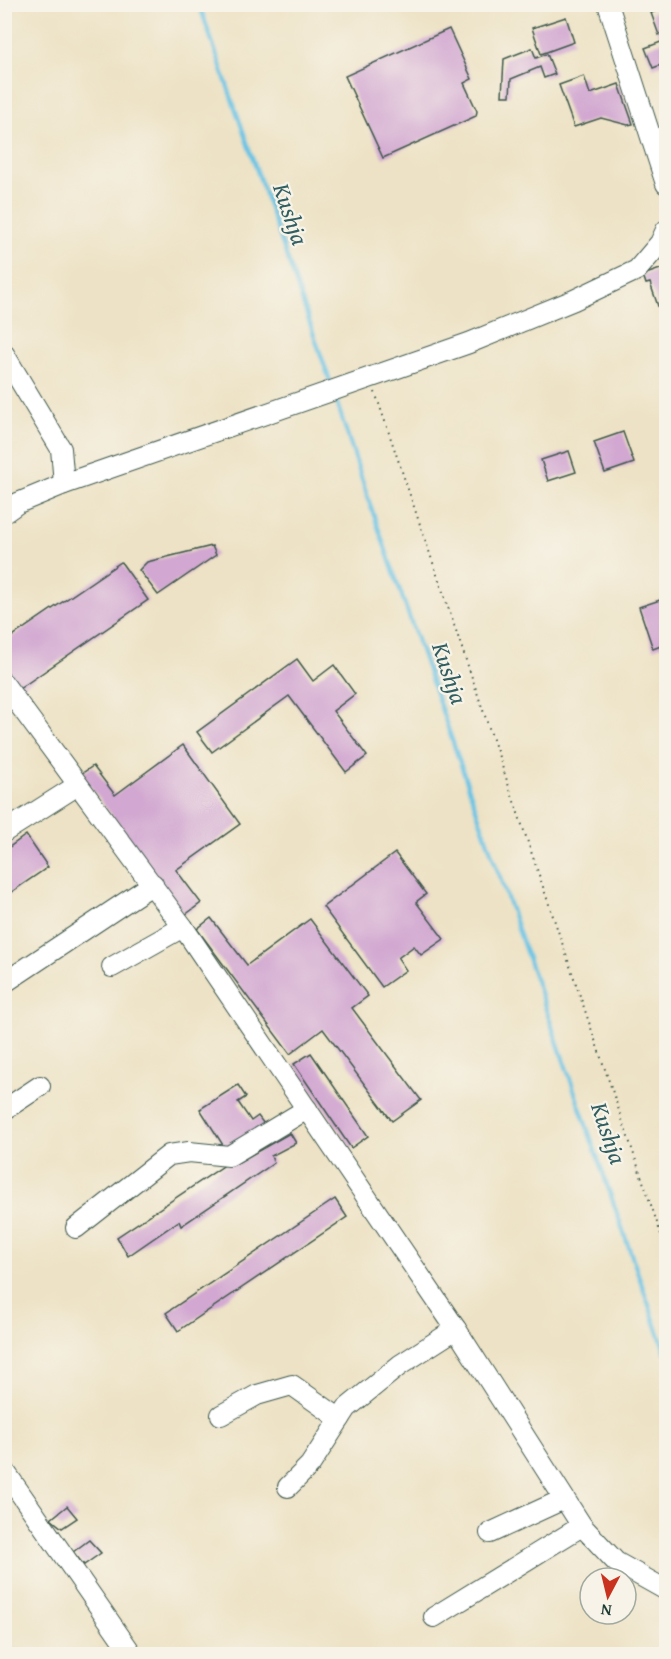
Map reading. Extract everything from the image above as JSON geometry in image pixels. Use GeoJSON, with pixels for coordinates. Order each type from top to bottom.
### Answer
{"type":"FeatureCollection","features":[{"type":"Feature","properties":{"kind":"street"},"geometry":{"type":"LineString","coordinates":[[608,4],[666,184]]}},
{"type":"Feature","properties":{"kind":"street"},"geometry":{"type":"LineString","coordinates":[[4,513],[18,503],[64,484],[469,343],[574,300],[637,270],[660,243],[666,230]]}},
{"type":"Feature","properties":{"kind":"street"},"geometry":{"type":"LineString","coordinates":[[4,354],[61,449],[92,475]]}},
{"type":"Feature","properties":{"kind":"street"},"geometry":{"type":"LineString","coordinates":[[61,449],[64,484]]}},
{"type":"Feature","properties":{"kind":"street"},"geometry":{"type":"LineString","coordinates":[[4,684],[183,927],[456,1329],[582,1526],[616,1562],[666,1590]]}},
{"type":"Feature","properties":{"kind":"street"},"geometry":{"type":"LineString","coordinates":[[4,832],[78,784]]}},
{"type":"Feature","properties":{"kind":"street"},"geometry":{"type":"LineString","coordinates":[[4,983],[153,884]]}},
{"type":"Feature","properties":{"kind":"street"},"geometry":{"type":"LineString","coordinates":[[112,967],[183,927]]}},
{"type":"Feature","properties":{"kind":"street"},"geometry":{"type":"LineString","coordinates":[[4,1110],[40,1086]]}},
{"type":"Feature","properties":{"kind":"street"},"geometry":{"type":"LineString","coordinates":[[76,1228],[169,1155],[189,1152],[230,1156],[307,1109]]}},
{"type":"Feature","properties":{"kind":"street"},"geometry":{"type":"LineString","coordinates":[[288,1487],[310,1466],[347,1408],[400,1365],[456,1329]]}},
{"type":"Feature","properties":{"kind":"street"},"geometry":{"type":"LineString","coordinates":[[221,1415],[256,1395],[292,1385],[340,1419]]}},
{"type":"Feature","properties":{"kind":"street"},"geometry":{"type":"LineString","coordinates":[[4,1470],[132,1654]]}},
{"type":"Feature","properties":{"kind":"street"},"geometry":{"type":"LineString","coordinates":[[490,1533],[564,1499]]}},
{"type":"Feature","properties":{"kind":"street"},"geometry":{"type":"LineString","coordinates":[[434,1617],[582,1526]]}},
{"type":"Feature","properties":{"kind":"path"},"geometry":{"type":"LineString","coordinates":[[364,380],[666,1250]]}},
{"type":"Feature","properties":{"kind":"building"},"geometry":{"type":"Polygon","coordinates":[[[664,8],[666,28],[659,35],[651,13],[664,8]]]}},
{"type":"Feature","properties":{"kind":"building"},"geometry":{"type":"Polygon","coordinates":[[[566,17],[574,42],[541,54],[532,28],[566,17]]]}},
{"type":"Feature","properties":{"kind":"building"},"geometry":{"type":"Polygon","coordinates":[[[449,29],[472,79],[464,83],[477,111],[476,116],[383,158],[345,76],[449,29]]]}},
{"type":"Feature","properties":{"kind":"building"},"geometry":{"type":"Polygon","coordinates":[[[666,40],[666,63],[653,68],[645,48],[666,40]]]}},
{"type":"Feature","properties":{"kind":"building"},"geometry":{"type":"Polygon","coordinates":[[[532,48],[536,58],[547,54],[555,74],[544,78],[540,67],[511,79],[510,96],[502,96],[504,59],[532,48]]]}},
{"type":"Feature","properties":{"kind":"building"},"geometry":{"type":"Polygon","coordinates":[[[584,76],[590,94],[619,84],[633,124],[628,125],[601,118],[574,127],[559,85],[584,76]]]}},
{"type":"Feature","properties":{"kind":"building"},"geometry":{"type":"Polygon","coordinates":[[[666,267],[666,306],[659,309],[650,283],[646,284],[643,275],[666,267]]]}},
{"type":"Feature","properties":{"kind":"building"},"geometry":{"type":"Polygon","coordinates":[[[623,432],[634,463],[605,473],[594,442],[623,432]]]}},
{"type":"Feature","properties":{"kind":"building"},"geometry":{"type":"Polygon","coordinates":[[[569,451],[576,472],[548,481],[541,460],[569,451]]]}},
{"type":"Feature","properties":{"kind":"building"},"geometry":{"type":"Polygon","coordinates":[[[212,546],[216,555],[158,595],[139,570],[147,562],[212,546]]]}},
{"type":"Feature","properties":{"kind":"building"},"geometry":{"type":"Polygon","coordinates":[[[121,562],[148,600],[19,689],[4,668],[4,642],[121,562]]]}},
{"type":"Feature","properties":{"kind":"building"},"geometry":{"type":"Polygon","coordinates":[[[666,598],[666,644],[653,649],[639,607],[666,598]]]}},
{"type":"Feature","properties":{"kind":"building"},"geometry":{"type":"Polygon","coordinates":[[[297,659],[313,681],[334,665],[355,694],[333,711],[367,756],[346,772],[289,696],[212,752],[197,732],[297,659]]]}},
{"type":"Feature","properties":{"kind":"building"},"geometry":{"type":"Polygon","coordinates":[[[183,745],[240,824],[176,870],[201,903],[185,915],[81,774],[93,766],[115,795],[183,745]]]}},
{"type":"Feature","properties":{"kind":"building"},"geometry":{"type":"Polygon","coordinates":[[[26,835],[48,867],[4,897],[4,851],[26,835]]]}},
{"type":"Feature","properties":{"kind":"building"},"geometry":{"type":"Polygon","coordinates":[[[395,853],[426,894],[416,902],[444,939],[421,955],[414,946],[398,958],[406,970],[382,987],[323,907],[395,853]]]}},
{"type":"Feature","properties":{"kind":"building"},"geometry":{"type":"Polygon","coordinates":[[[211,918],[247,965],[310,919],[368,996],[352,1008],[421,1100],[392,1121],[323,1029],[290,1054],[197,929],[211,918]]]}},
{"type":"Feature","properties":{"kind":"building"},"geometry":{"type":"Polygon","coordinates":[[[311,1053],[368,1136],[351,1148],[294,1064],[311,1053]]]}},
{"type":"Feature","properties":{"kind":"building"},"geometry":{"type":"Polygon","coordinates":[[[238,1085],[246,1097],[238,1102],[251,1121],[258,1116],[267,1128],[228,1153],[200,1109],[238,1085]]]}},
{"type":"Feature","properties":{"kind":"building"},"geometry":{"type":"Polygon","coordinates":[[[290,1133],[296,1143],[271,1156],[274,1163],[181,1226],[179,1221],[128,1256],[117,1237],[228,1163],[239,1162],[290,1133]]]}},
{"type":"Feature","properties":{"kind":"building"},"geometry":{"type":"Polygon","coordinates":[[[335,1199],[347,1217],[178,1331],[166,1313],[335,1199]]]}},
{"type":"Feature","properties":{"kind":"building"},"geometry":{"type":"Polygon","coordinates":[[[67,1506],[77,1518],[62,1528],[51,1519],[67,1506]]]}},
{"type":"Feature","properties":{"kind":"building"},"geometry":{"type":"Polygon","coordinates":[[[89,1540],[101,1553],[84,1565],[73,1552],[89,1540]]]}},
{"type":"Feature","properties":{"kind":"waterway","name":"Kushja"},"geometry":{"type":"LineString","coordinates":[[199,4],[331,384]]}},
{"type":"Feature","properties":{"kind":"waterway","name":"Kushja"},"geometry":{"type":"LineString","coordinates":[[335,397],[372,510],[666,1354]]}}]}
